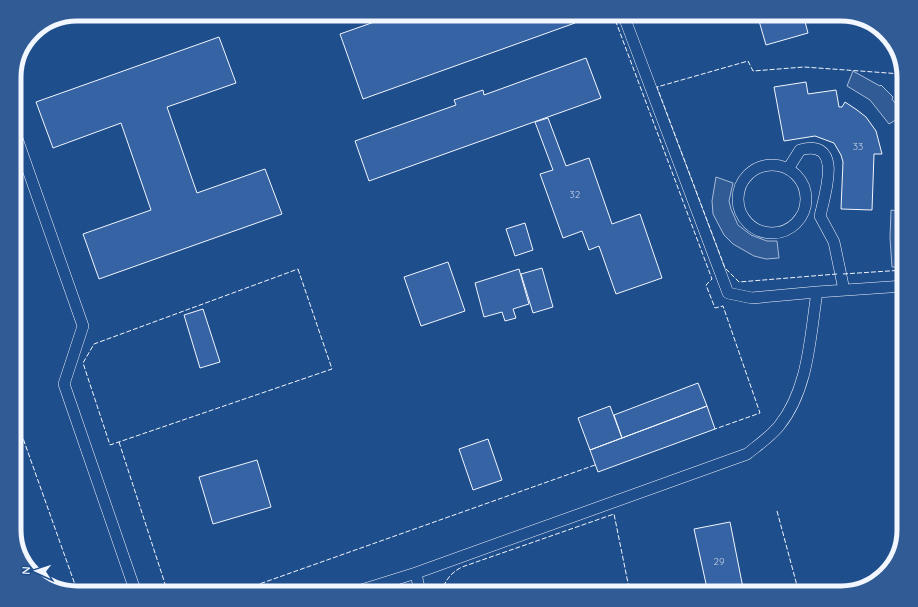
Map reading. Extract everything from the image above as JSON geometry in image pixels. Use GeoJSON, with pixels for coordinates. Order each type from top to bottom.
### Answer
{"type":"FeatureCollection","features":[{"type":"Feature","properties":{"kind":"lane"},"geometry":{"type":"LineString","coordinates":[[626,21],[728,293],[752,298],[897,286]]}},
{"type":"Feature","properties":{"kind":"lane"},"geometry":{"type":"LineString","coordinates":[[788,169],[800,150],[808,148],[821,152],[829,161],[828,179],[820,216],[834,242],[844,290]]}},
{"type":"Feature","properties":{"kind":"lane"},"geometry":{"type":"LineString","coordinates":[[21,150],[83,326],[64,384],[134,586]]}},
{"type":"Feature","properties":{"kind":"lane"},"geometry":{"type":"LineString","coordinates":[[775,165],[788,169],[795,173],[805,192],[806,202],[803,213],[798,222],[789,229],[779,233],[758,231],[749,225],[742,217],[738,201],[740,186],[746,176],[754,170],[764,166],[775,165]]}},
{"type":"Feature","properties":{"kind":"lane"},"geometry":{"type":"LineString","coordinates":[[374,586],[416,573],[747,454],[765,440],[780,425],[804,378],[817,292]]}},
{"type":"Feature","properties":{"kind":"lane"},"geometry":{"type":"LineString","coordinates":[[416,573],[419,586]]}},
{"type":"Feature","properties":{"kind":"shaded area"},"geometry":{"type":"Polygon","coordinates":[[[853,71],[880,86],[881,85],[893,97],[892,99],[897,106],[897,119],[889,124],[870,100],[847,86],[853,71]]]}},
{"type":"Feature","properties":{"kind":"shaded area"},"geometry":{"type":"Polygon","coordinates":[[[716,177],[733,183],[729,201],[738,225],[751,235],[767,241],[777,241],[779,258],[766,259],[754,256],[733,244],[724,235],[713,214],[712,201],[716,177]]]}},
{"type":"Feature","properties":{"kind":"shaded area"},"geometry":{"type":"Polygon","coordinates":[[[891,210],[897,211],[897,267],[892,267],[890,238],[891,210]]]}},
{"type":"Feature","properties":{"kind":"building"},"geometry":{"type":"Polygon","coordinates":[[[377,21],[574,21],[575,23],[363,99],[340,34],[377,21]]]}},
{"type":"Feature","properties":{"kind":"building"},"geometry":{"type":"Polygon","coordinates":[[[759,21],[805,21],[808,33],[766,45],[759,21]]]}},
{"type":"Feature","properties":{"kind":"building"},"geometry":{"type":"Polygon","coordinates":[[[219,37],[236,83],[167,107],[197,193],[265,169],[282,214],[99,279],[83,234],[151,210],[121,123],[53,148],[36,102],[219,37]]]}},
{"type":"Feature","properties":{"kind":"building"},"geometry":{"type":"Polygon","coordinates":[[[586,58],[601,98],[369,181],[355,141],[456,105],[454,100],[483,90],[484,95],[586,58]]]}},
{"type":"Feature","properties":{"kind":"building"},"geometry":{"type":"Polygon","coordinates":[[[806,82],[808,94],[836,90],[839,107],[842,107],[845,102],[866,117],[876,131],[882,154],[874,154],[872,210],[841,209],[843,162],[834,143],[815,136],[784,141],[774,87],[806,82]]]}},
{"type":"Feature","properties":{"kind":"building"},"geometry":{"type":"Polygon","coordinates":[[[548,118],[566,166],[589,158],[612,224],[640,214],[662,278],[616,294],[599,246],[589,250],[582,231],[563,238],[540,174],[553,170],[535,122],[548,118]]]}},
{"type":"Feature","properties":{"kind":"building"},"geometry":{"type":"Polygon","coordinates":[[[525,223],[533,250],[515,256],[506,229],[525,223]]]}},
{"type":"Feature","properties":{"kind":"building"},"geometry":{"type":"Polygon","coordinates":[[[448,262],[465,311],[421,326],[404,277],[448,262]]]}},
{"type":"Feature","properties":{"kind":"building"},"geometry":{"type":"Polygon","coordinates":[[[542,268],[553,307],[533,313],[521,274],[542,268]]]}},
{"type":"Feature","properties":{"kind":"building"},"geometry":{"type":"Polygon","coordinates":[[[519,269],[529,304],[513,309],[516,318],[505,321],[502,312],[484,317],[475,283],[519,269]]]}},
{"type":"Feature","properties":{"kind":"building"},"geometry":{"type":"Polygon","coordinates":[[[203,309],[220,362],[200,368],[184,315],[203,309]]]}},
{"type":"Feature","properties":{"kind":"building"},"geometry":{"type":"Polygon","coordinates":[[[698,383],[707,406],[622,438],[614,415],[698,383]]]}},
{"type":"Feature","properties":{"kind":"building"},"geometry":{"type":"Polygon","coordinates":[[[610,406],[622,438],[590,450],[578,418],[610,406]]]}},
{"type":"Feature","properties":{"kind":"building"},"geometry":{"type":"Polygon","coordinates":[[[707,406],[715,429],[598,472],[590,450],[707,406]]]}},
{"type":"Feature","properties":{"kind":"building"},"geometry":{"type":"Polygon","coordinates":[[[488,439],[502,480],[473,490],[459,449],[488,439]]]}},
{"type":"Feature","properties":{"kind":"building"},"geometry":{"type":"Polygon","coordinates":[[[257,460],[271,507],[213,524],[199,477],[257,460]]]}},
{"type":"Feature","properties":{"kind":"building"},"geometry":{"type":"Polygon","coordinates":[[[730,522],[743,586],[706,586],[694,529],[730,522]]]}},
{"type":"Feature","properties":{"kind":"fence"},"geometry":{"type":"LineString","coordinates":[[616,21],[712,279],[706,285],[715,308],[723,306],[760,413],[715,429]]}},
{"type":"Feature","properties":{"kind":"fence"},"geometry":{"type":"LineString","coordinates":[[837,274],[739,282],[725,268],[657,87],[748,61],[753,71],[804,67],[897,74]]}},
{"type":"Feature","properties":{"kind":"fence"},"geometry":{"type":"LineString","coordinates":[[298,269],[332,369],[110,445],[83,363],[94,344],[298,269]]}},
{"type":"Feature","properties":{"kind":"fence"},"geometry":{"type":"LineString","coordinates":[[843,274],[897,270]]}},
{"type":"Feature","properties":{"kind":"fence"},"geometry":{"type":"LineString","coordinates":[[21,433],[76,586]]}},
{"type":"Feature","properties":{"kind":"fence"},"geometry":{"type":"LineString","coordinates":[[119,442],[166,586]]}},
{"type":"Feature","properties":{"kind":"fence"},"geometry":{"type":"LineString","coordinates":[[254,586],[595,465]]}},
{"type":"Feature","properties":{"kind":"fence"},"geometry":{"type":"LineString","coordinates":[[777,511],[797,586]]}},
{"type":"Feature","properties":{"kind":"fence"},"geometry":{"type":"LineString","coordinates":[[444,586],[448,578],[462,567],[614,514],[629,586]]}}]}
